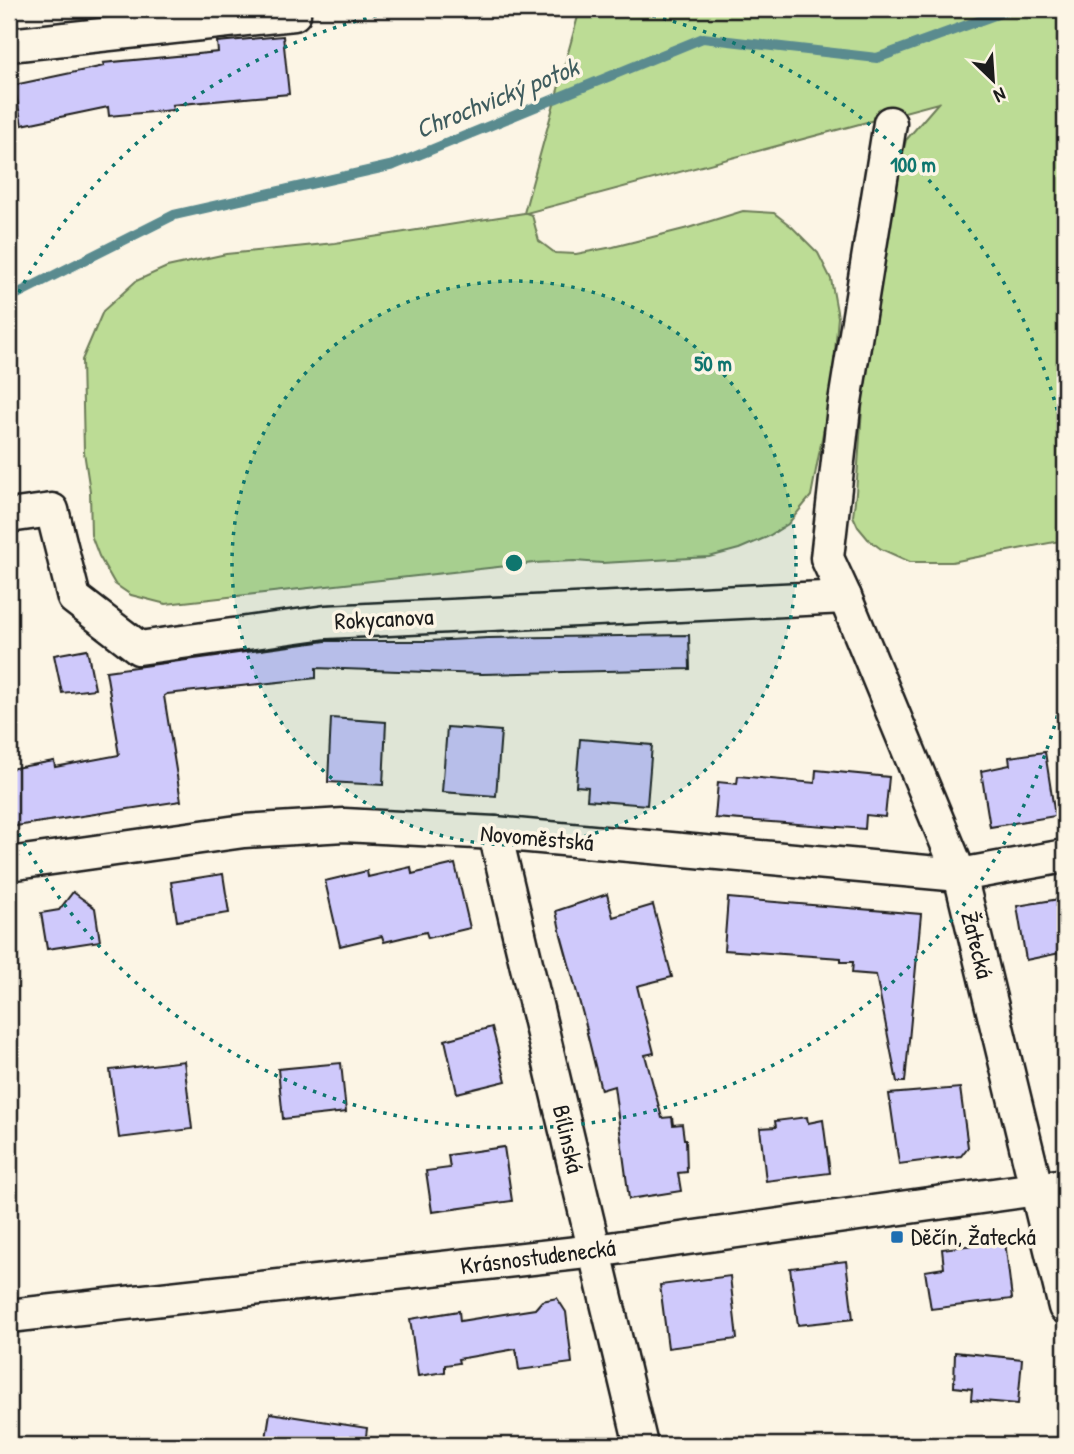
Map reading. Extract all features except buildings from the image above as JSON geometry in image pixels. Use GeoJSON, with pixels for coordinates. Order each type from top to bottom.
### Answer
{"type":"FeatureCollection","features":[{"type":"Feature","properties":{"kind":"street"},"geometry":{"type":"LineString","coordinates":[[9,45],[294,14]]}},
{"type":"Feature","properties":{"kind":"street","name":"Žatecká"},"geometry":{"type":"LineString","coordinates":[[890,123],[844,408],[827,558],[960,875],[1051,1188],[1065,1307]]}},
{"type":"Feature","properties":{"kind":"street","name":"Rokycanova"},"geometry":{"type":"LineString","coordinates":[[9,516],[52,510],[74,598],[139,648],[326,622],[845,597]]}},
{"type":"Feature","properties":{"kind":"street","name":"Novoměstská"},"geometry":{"type":"LineString","coordinates":[[9,864],[244,831],[344,825],[495,833],[960,875],[1065,856]]}},
{"type":"Feature","properties":{"kind":"street","name":"Bílinská"},"geometry":{"type":"LineString","coordinates":[[495,833],[641,1445]]}},
{"type":"Feature","properties":{"kind":"street","name":"Krásnostudenecká"},"geometry":{"type":"LineString","coordinates":[[9,1316],[595,1251],[1051,1188]]}},
{"type":"Feature","properties":{"kind":"green space"},"geometry":{"type":"Polygon","coordinates":[[[580,9],[1065,9],[1065,540],[952,562],[910,562],[881,549],[868,539],[853,516],[865,368],[887,216],[906,140],[938,103],[526,213],[532,215],[539,241],[555,253],[576,254],[613,247],[743,211],[774,213],[818,253],[831,279],[838,317],[832,386],[811,496],[788,524],[767,537],[739,549],[709,557],[602,563],[534,563],[166,604],[131,595],[115,584],[91,535],[90,491],[84,452],[82,360],[103,311],[136,281],[167,267],[226,254],[335,243],[524,213],[580,9]]]}},
{"type":"Feature","properties":{"kind":"waterway","name":"Chrochvický potok"},"geometry":{"type":"LineString","coordinates":[[9,298],[174,215],[394,165],[703,38],[877,58],[1011,9]]}},
{"type":"Feature","properties":{"kind":"place","name":"Děčín, Žatecká"},"geometry":{"type":"Point","coordinates":[897,1237]}}]}
